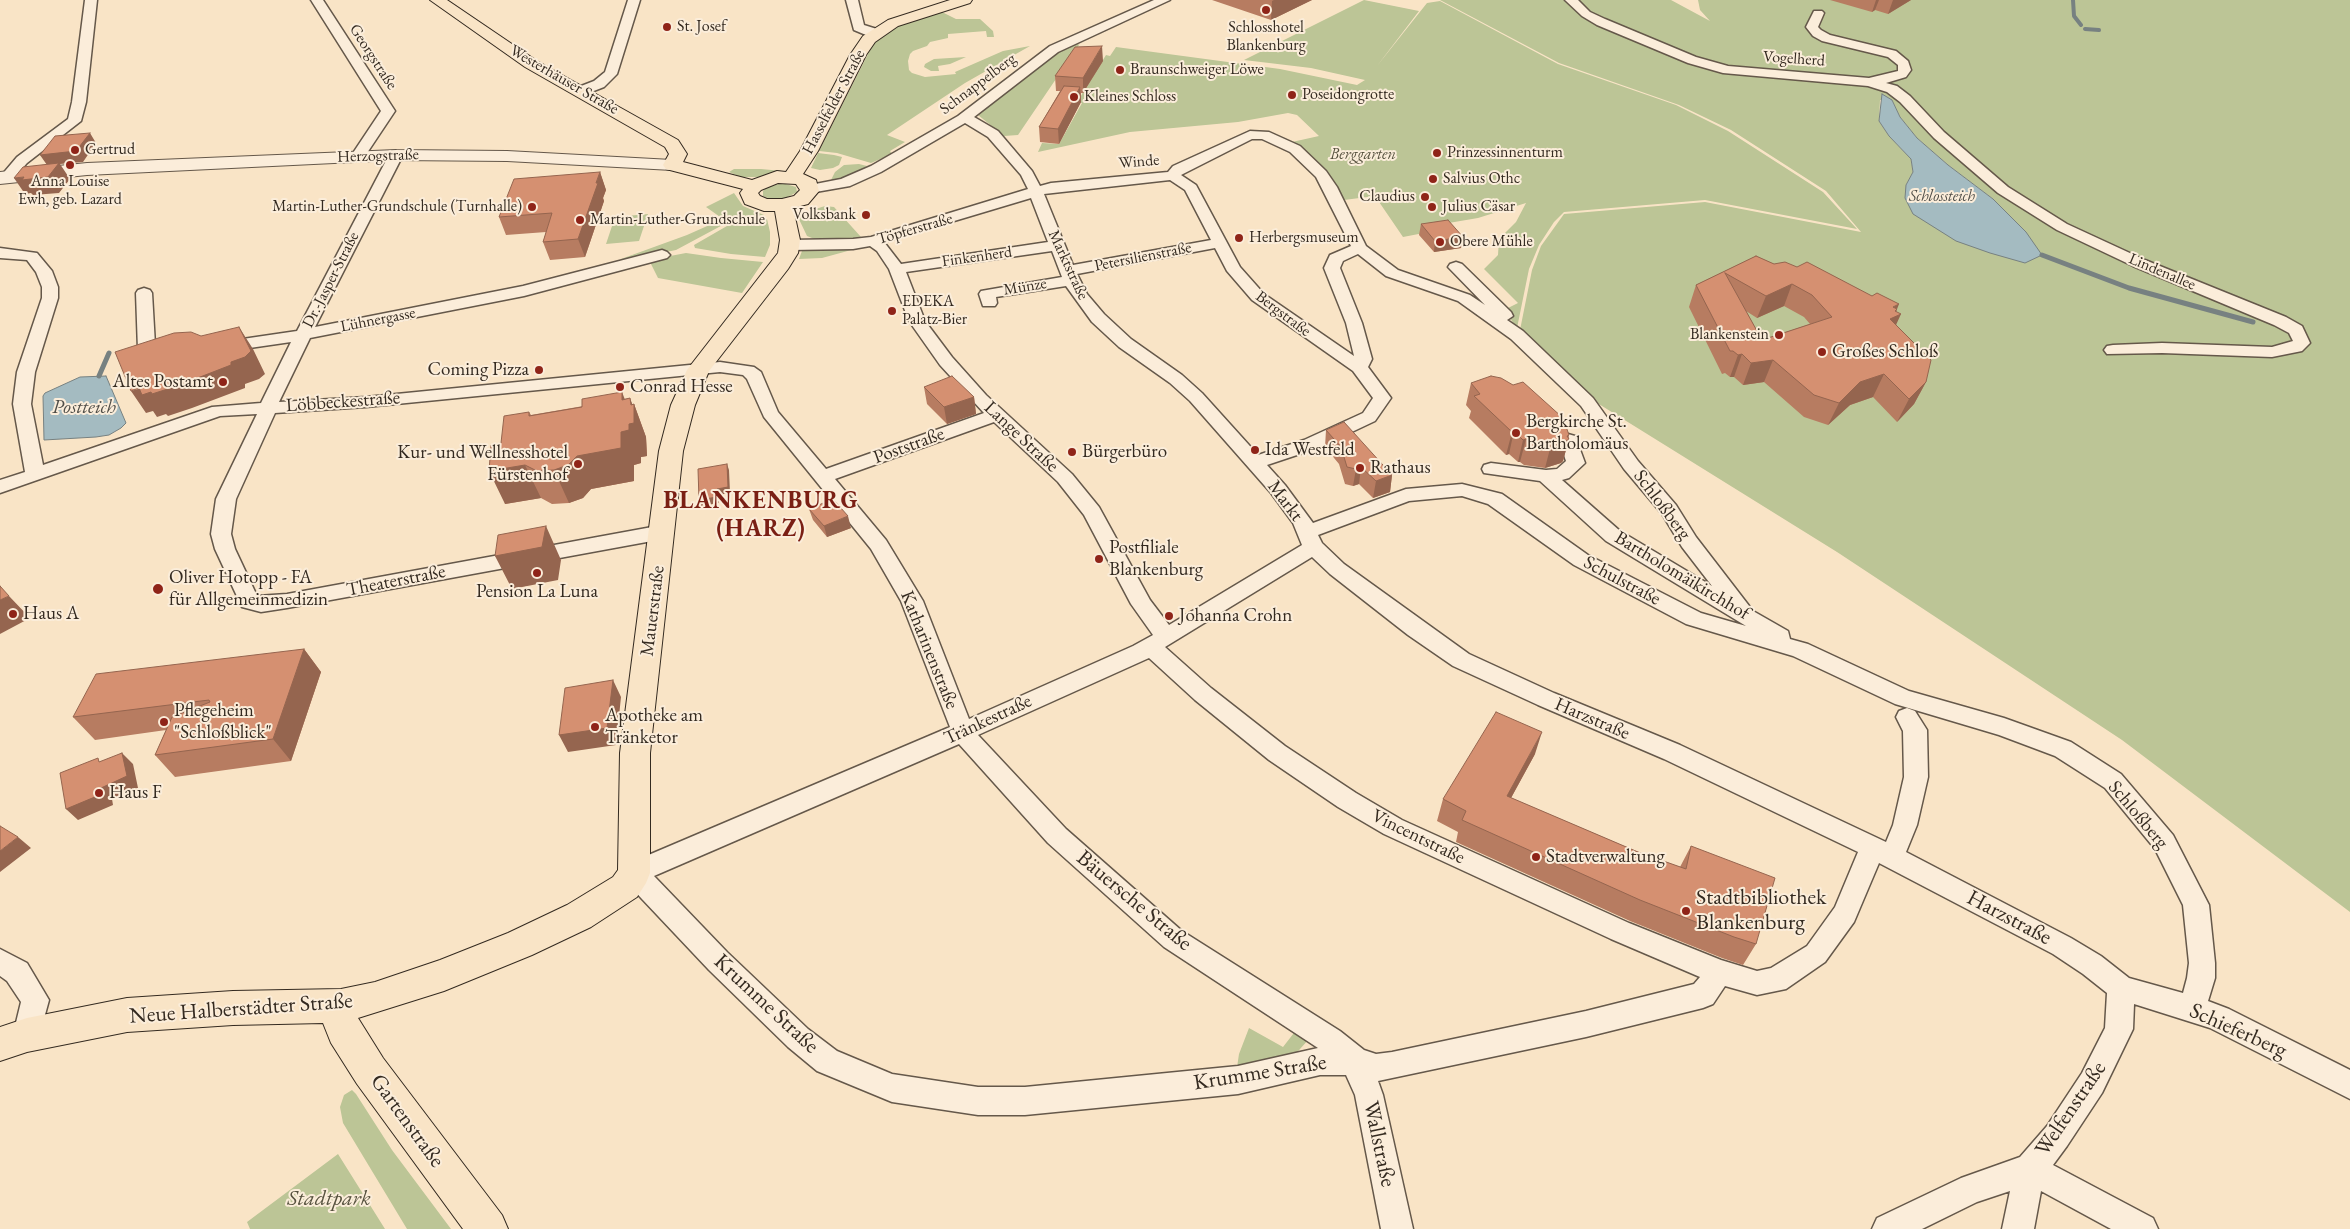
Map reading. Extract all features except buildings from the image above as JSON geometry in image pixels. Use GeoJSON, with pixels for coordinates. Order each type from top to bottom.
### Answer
{"type":"FeatureCollection","features":[{"type":"Feature","properties":{"kind":"main road","name":"Westerhäuser Straße"},"geometry":{"type":"LineString","coordinates":[[437,0],[531,64],[672,144],[678,154],[672,165]]}},
{"type":"Feature","properties":{"kind":"main road","name":"Hasselfelder Straße"},"geometry":{"type":"LineString","coordinates":[[792,177],[809,151],[865,42],[876,33],[907,18],[965,0]]}},
{"type":"Feature","properties":{"kind":"main road","name":"Herzogstraße"},"geometry":{"type":"LineString","coordinates":[[672,165],[754,186]]}},
{"type":"Feature","properties":{"kind":"main road"},"geometry":{"type":"LineString","coordinates":[[792,177],[807,183],[810,189],[803,198],[783,206],[764,206],[754,202],[749,193],[754,186],[773,178],[792,177]]}},
{"type":"Feature","properties":{"kind":"main road"},"geometry":{"type":"LineString","coordinates":[[783,206],[790,245]]}},
{"type":"Feature","properties":{"kind":"main road","name":"Mauerstraße"},"geometry":{"type":"LineString","coordinates":[[634,873],[634,753],[663,532],[671,451],[683,405],[698,370],[781,265],[790,245]]}},
{"type":"Feature","properties":{"kind":"main road","name":"Neue Halberstädter Straße"},"geometry":{"type":"LineString","coordinates":[[14,1040],[127,1015],[156,1012],[341,1006],[375,998],[444,975],[561,926],[625,888],[634,873]]}},
{"type":"Feature","properties":{"kind":"main road","name":"Gartenstraße"},"geometry":{"type":"LineString","coordinates":[[341,1006],[340,1021],[365,1063],[488,1229]]}},
{"type":"Feature","properties":{"kind":"street"},"geometry":{"type":"LineString","coordinates":[[4,177],[22,160],[74,121],[91,0]]}},
{"type":"Feature","properties":{"kind":"street","name":"Georgstraße"},"geometry":{"type":"LineString","coordinates":[[317,0],[388,111],[358,156]]}},
{"type":"Feature","properties":{"kind":"street"},"geometry":{"type":"LineString","coordinates":[[581,91],[599,84],[611,74],[634,0]]}},
{"type":"Feature","properties":{"kind":"street"},"geometry":{"type":"LineString","coordinates":[[852,0],[858,27],[876,33]]}},
{"type":"Feature","properties":{"kind":"street","name":"Schnappelberg"},"geometry":{"type":"LineString","coordinates":[[810,189],[837,185],[859,178],[963,119],[1054,49],[1164,0]]}},
{"type":"Feature","properties":{"kind":"street","name":"Vogelherd"},"geometry":{"type":"LineString","coordinates":[[1571,0],[1586,14],[1601,22],[1692,60],[1719,67],[1776,76],[1825,77],[1870,82],[1892,78],[1902,74],[1905,70],[1904,64],[1892,54],[1842,43],[1816,33],[1812,27],[1818,14]]}},
{"type":"Feature","properties":{"kind":"street","name":"Lindenallee"},"geometry":{"type":"LineString","coordinates":[[1870,82],[1892,89],[1905,99],[1939,135],[2003,190],[2062,227],[2139,263],[2280,321],[2296,330],[2302,343],[2296,347],[2272,352],[2162,348],[2113,350]]}},
{"type":"Feature","properties":{"kind":"street","name":"Marktstraße"},"geometry":{"type":"LineString","coordinates":[[963,119],[973,121],[993,134],[1027,174],[1036,191],[1069,275],[1080,296],[1098,318],[1125,343],[1176,379],[1196,397],[1255,463]]}},
{"type":"Feature","properties":{"kind":"street","name":"Winde"},"geometry":{"type":"LineString","coordinates":[[1036,191],[1073,184],[1172,176],[1178,169],[1227,145],[1250,135],[1264,135],[1295,149],[1321,174],[1360,248]]}},
{"type":"Feature","properties":{"kind":"street","name":"Herzogstraße"},"geometry":{"type":"LineString","coordinates":[[4,177],[87,169],[396,155],[506,156],[672,165]]}},
{"type":"Feature","properties":{"kind":"street","name":"Dr.-Jasper-Straße"},"geometry":{"type":"LineString","coordinates":[[269,407],[272,397],[396,155]]}},
{"type":"Feature","properties":{"kind":"street","name":"Bergstraße"},"geometry":{"type":"LineString","coordinates":[[1172,176],[1191,188],[1233,268],[1258,297],[1359,367],[1382,398],[1377,408],[1350,435]]}},
{"type":"Feature","properties":{"kind":"street","name":"Töpferstraße"},"geometry":{"type":"LineString","coordinates":[[790,245],[846,244],[873,241],[1036,191]]}},
{"type":"Feature","properties":{"kind":"street","name":"Lange Straße"},"geometry":{"type":"LineString","coordinates":[[873,241],[882,248],[897,269],[917,321],[946,361],[996,415],[1064,478],[1092,512],[1142,604],[1159,642]]}},
{"type":"Feature","properties":{"kind":"street","name":"Petersilienstraße"},"geometry":{"type":"LineString","coordinates":[[1069,275],[1219,243]]}},
{"type":"Feature","properties":{"kind":"street","name":"Finkenherd"},"geometry":{"type":"LineString","coordinates":[[897,269],[1058,245]]}},
{"type":"Feature","properties":{"kind":"street"},"geometry":{"type":"LineString","coordinates":[[1359,367],[1363,358],[1354,323],[1332,268],[1336,258],[1360,248]]}},
{"type":"Feature","properties":{"kind":"street","name":"Schloßberg"},"geometry":{"type":"LineString","coordinates":[[1360,248],[1392,273],[1464,298],[1517,335],[1587,402],[1631,464],[1669,510],[1689,542],[1743,612]]}},
{"type":"Feature","properties":{"kind":"street"},"geometry":{"type":"LineString","coordinates":[[0,253],[32,256],[44,271],[50,287],[50,298],[26,372],[22,404],[35,474]]}},
{"type":"Feature","properties":{"kind":"street","name":"Lühnergasse"},"geometry":{"type":"LineString","coordinates":[[201,348],[228,347],[304,334],[524,291],[662,255]]}},
{"type":"Feature","properties":{"kind":"street","name":"Schloßberg"},"geometry":{"type":"LineString","coordinates":[[1456,267],[1500,310],[1517,335]]}},
{"type":"Feature","properties":{"kind":"street","name":"Münze"},"geometry":{"type":"LineString","coordinates":[[989,303],[987,294],[1069,275]]}},
{"type":"Feature","properties":{"kind":"street"},"geometry":{"type":"LineString","coordinates":[[144,292],[147,350],[184,349]]}},
{"type":"Feature","properties":{"kind":"street","name":"Katharinenstraße"},"geometry":{"type":"LineString","coordinates":[[698,370],[720,367],[740,368],[755,376],[770,413],[879,544],[912,601],[963,731]]}},
{"type":"Feature","properties":{"kind":"street","name":"Löbbeckestraße"},"geometry":{"type":"LineString","coordinates":[[0,487],[218,411],[269,407],[291,408],[698,370]]}},
{"type":"Feature","properties":{"kind":"street","name":"Theaterstraße"},"geometry":{"type":"LineString","coordinates":[[269,407],[230,486],[221,522],[224,549],[246,597],[254,604],[287,601],[663,532]]}},
{"type":"Feature","properties":{"kind":"street","name":"Poststraße"},"geometry":{"type":"LineString","coordinates":[[822,477],[996,415]]}},
{"type":"Feature","properties":{"kind":"street","name":"Markt"},"geometry":{"type":"LineString","coordinates":[[1350,435],[1311,444],[1255,463],[1284,497],[1310,540],[1400,488]]}},
{"type":"Feature","properties":{"kind":"street"},"geometry":{"type":"LineString","coordinates":[[1491,469],[1546,476],[1562,474],[1576,463],[1568,440]]}},
{"type":"Feature","properties":{"kind":"street","name":"Bartholomäikirchhof"},"geometry":{"type":"LineString","coordinates":[[1546,476],[1613,536],[1743,612],[1800,650]]}},
{"type":"Feature","properties":{"kind":"street","name":"Schulstraße"},"geometry":{"type":"LineString","coordinates":[[1400,488],[1462,490],[1495,499],[1581,560],[1694,619],[1800,650],[1844,671]]}},
{"type":"Feature","properties":{"kind":"street","name":"Tränkestraße"},"geometry":{"type":"LineString","coordinates":[[634,873],[877,770],[1159,642],[1310,540]]}},
{"type":"Feature","properties":{"kind":"street","name":"Harzstraße"},"geometry":{"type":"LineString","coordinates":[[1310,540],[1337,570],[1461,660],[1546,699],[1672,752],[1883,852],[2062,946],[2092,964],[2121,988]]}},
{"type":"Feature","properties":{"kind":"street","name":"Vincentstraße"},"geometry":{"type":"LineString","coordinates":[[1159,642],[1203,694],[1277,753],[1347,800],[1393,827],[1620,931],[1718,972]]}},
{"type":"Feature","properties":{"kind":"street","name":"Schloßberg"},"geometry":{"type":"LineString","coordinates":[[1844,671],[1903,698],[2004,727],[2063,748],[2113,781],[2164,842],[2196,905],[2202,970],[2192,1008]]}},
{"type":"Feature","properties":{"kind":"street"},"geometry":{"type":"LineString","coordinates":[[1718,972],[1757,983],[1776,980],[1816,954],[1845,914],[1883,852],[1905,825],[1916,777],[1915,730],[1907,717]]}},
{"type":"Feature","properties":{"kind":"street","name":"Bäuersche Straße"},"geometry":{"type":"LineString","coordinates":[[963,731],[969,740],[1057,836],[1173,939],[1315,1030],[1355,1061]]}},
{"type":"Feature","properties":{"kind":"street","name":"Krumme Straße"},"geometry":{"type":"LineString","coordinates":[[634,873],[718,961],[798,1038],[827,1061],[892,1088],[978,1100],[1025,1100],[1238,1080],[1320,1061],[1355,1061],[1376,1068],[1392,1066],[1586,1024],[1703,995],[1718,972]]}},
{"type":"Feature","properties":{"kind":"street"},"geometry":{"type":"LineString","coordinates":[[0,961],[17,972],[35,1000],[14,1040]]}},
{"type":"Feature","properties":{"kind":"street","name":"Schieferberg"},"geometry":{"type":"LineString","coordinates":[[2121,988],[2192,1008],[2219,1018],[2350,1085]]}},
{"type":"Feature","properties":{"kind":"street","name":"Welfenstraße"},"geometry":{"type":"LineString","coordinates":[[2018,1229],[2030,1169],[2057,1136],[2092,1083],[2109,1053],[2119,1029],[2121,988]]}},
{"type":"Feature","properties":{"kind":"street","name":"Wallstraße"},"geometry":{"type":"LineString","coordinates":[[1355,1061],[1369,1094],[1397,1229]]}},
{"type":"Feature","properties":{"kind":"street"},"geometry":{"type":"LineString","coordinates":[[1888,1229],[1972,1189],[2030,1169],[2142,1229]]}},
{"type":"Feature","properties":{"kind":"green space","name":"Berggarten"},"geometry":{"type":"Polygon","coordinates":[[[1364,0],[1419,11],[1377,66],[1427,3],[1440,1],[1558,64],[1676,105],[1728,131],[1823,192],[1857,229],[1705,200],[1564,212],[1554,222],[1539,245],[1529,269],[1517,328],[1504,310],[1518,303],[1484,269],[1498,255],[1499,239],[1516,222],[1526,203],[1478,218],[1425,227],[1429,232],[1403,237],[1375,196],[1344,200],[1326,175],[1292,142],[1319,136],[1297,115],[1288,113],[1238,122],[1130,132],[1038,152],[1042,143],[1059,144],[1082,103],[1078,102],[1083,92],[1106,55],[1110,56],[1116,47],[1280,69],[1357,85],[1365,80],[1311,68],[1244,60],[1364,0]]]}},
{"type":"Feature","properties":{"kind":"green space"},"geometry":{"type":"Polygon","coordinates":[[[1440,0],[1671,0],[1710,21],[1700,10],[1698,0],[2350,0],[2350,912],[2122,740],[1837,552],[1594,401],[1520,330],[1532,270],[1541,246],[1564,214],[1705,202],[1861,232],[1826,191],[1731,130],[1679,105],[1559,63],[1440,0]],[[1880,100],[1879,121],[1889,136],[1911,159],[1913,172],[1906,185],[2026,232],[1993,199],[1948,165],[1917,138],[1900,117],[1892,100],[1880,100]]]}},
{"type":"Feature","properties":{"kind":"green space"},"geometry":{"type":"Polygon","coordinates":[[[942,12],[956,19],[980,19],[993,31],[994,37],[987,37],[986,31],[948,34],[948,38],[930,42],[927,46],[910,54],[908,61],[909,70],[912,73],[925,77],[956,74],[955,72],[1003,51],[1030,46],[965,83],[887,135],[905,142],[890,151],[892,154],[871,163],[837,153],[819,151],[873,44],[899,25],[942,12]]]}},
{"type":"Feature","properties":{"kind":"green space"},"geometry":{"type":"Polygon","coordinates":[[[1077,43],[1079,45],[1018,135],[1004,136],[978,115],[1058,52],[1077,43]]]}},
{"type":"Feature","properties":{"kind":"green space"},"geometry":{"type":"Polygon","coordinates":[[[966,57],[950,64],[938,66],[939,71],[931,71],[924,67],[925,64],[934,59],[966,57]]]}},
{"type":"Feature","properties":{"kind":"green space"},"geometry":{"type":"Polygon","coordinates":[[[818,153],[842,157],[839,165],[833,168],[820,170],[811,168],[818,153]]]}},
{"type":"Feature","properties":{"kind":"green space"},"geometry":{"type":"Polygon","coordinates":[[[859,164],[867,166],[847,177],[831,180],[835,172],[844,165],[859,164]]]}},
{"type":"Feature","properties":{"kind":"green space"},"geometry":{"type":"Polygon","coordinates":[[[734,169],[782,171],[766,177],[741,177],[729,172],[734,169]]]}},
{"type":"Feature","properties":{"kind":"green space"},"geometry":{"type":"Polygon","coordinates":[[[782,183],[796,187],[797,192],[784,199],[772,200],[763,196],[763,191],[766,188],[782,183]]]}},
{"type":"Feature","properties":{"kind":"green space"},"geometry":{"type":"Polygon","coordinates":[[[734,193],[743,206],[764,215],[732,220],[676,250],[621,259],[687,235],[723,219],[706,207],[734,193]]]}},
{"type":"Feature","properties":{"kind":"green space"},"geometry":{"type":"Polygon","coordinates":[[[825,206],[834,207],[861,237],[860,240],[817,240],[807,236],[797,215],[825,206]]]}},
{"type":"Feature","properties":{"kind":"green space"},"geometry":{"type":"Polygon","coordinates":[[[648,214],[639,241],[606,244],[615,217],[648,214]]]}},
{"type":"Feature","properties":{"kind":"green space"},"geometry":{"type":"Polygon","coordinates":[[[767,219],[770,245],[765,257],[695,248],[694,245],[727,226],[767,219]]]}},
{"type":"Feature","properties":{"kind":"green space"},"geometry":{"type":"Polygon","coordinates":[[[808,248],[855,249],[822,258],[799,259],[802,251],[808,248]]]}},
{"type":"Feature","properties":{"kind":"green space"},"geometry":{"type":"Polygon","coordinates":[[[686,253],[763,262],[742,293],[658,278],[649,260],[686,253]]]}},
{"type":"Feature","properties":{"kind":"green space"},"geometry":{"type":"Polygon","coordinates":[[[1249,1028],[1283,1047],[1297,1029],[1309,1039],[1291,1059],[1236,1074],[1239,1054],[1249,1028]]]}},
{"type":"Feature","properties":{"kind":"green space"},"geometry":{"type":"Polygon","coordinates":[[[352,1090],[392,1150],[451,1229],[407,1229],[343,1123],[340,1107],[344,1095],[352,1090]]]}},
{"type":"Feature","properties":{"kind":"green space","name":"Stadtpark"},"geometry":{"type":"Polygon","coordinates":[[[338,1154],[385,1229],[250,1229],[247,1222],[338,1154]]]}},
{"type":"Feature","properties":{"kind":"water","name":"Schlossteich"},"geometry":{"type":"Polygon","coordinates":[[[1882,94],[1892,100],[1900,117],[1917,138],[1948,165],[1993,199],[2026,232],[2042,255],[2025,263],[1990,253],[1956,241],[1913,214],[1905,198],[1906,185],[1913,172],[1911,159],[1889,136],[1879,121],[1882,94]]]}},
{"type":"Feature","properties":{"kind":"water","name":"Postteich"},"geometry":{"type":"Polygon","coordinates":[[[106,376],[126,423],[109,435],[44,440],[43,396],[45,393],[80,377],[106,376]]]}},
{"type":"Feature","properties":{"kind":"waterway"},"geometry":{"type":"LineString","coordinates":[[2073,0],[2074,16],[2081,25]]}},
{"type":"Feature","properties":{"kind":"waterway"},"geometry":{"type":"LineString","coordinates":[[2085,29],[2099,30]]}},
{"type":"Feature","properties":{"kind":"waterway"},"geometry":{"type":"LineString","coordinates":[[2042,255],[2129,288],[2253,322]]}},
{"type":"Feature","properties":{"kind":"waterway"},"geometry":{"type":"LineString","coordinates":[[99,376],[109,353]]}},
{"type":"Feature","properties":{"kind":"place","name":"Schlosshotel Blankenburg"},"geometry":{"type":"Point","coordinates":[1266,10]}},
{"type":"Feature","properties":{"kind":"place","name":"St. Josef"},"geometry":{"type":"Point","coordinates":[667,27]}},
{"type":"Feature","properties":{"kind":"place","name":"Braunschweiger Löwe"},"geometry":{"type":"Point","coordinates":[1120,70]}},
{"type":"Feature","properties":{"kind":"place","name":"Poseidongrotte"},"geometry":{"type":"Point","coordinates":[1292,95]}},
{"type":"Feature","properties":{"kind":"place","name":"Kleines Schloss"},"geometry":{"type":"Point","coordinates":[1074,97]}},
{"type":"Feature","properties":{"kind":"place","name":"Gertrud"},"geometry":{"type":"Point","coordinates":[75,150]}},
{"type":"Feature","properties":{"kind":"place","name":"Prinzessinnenturm"},"geometry":{"type":"Point","coordinates":[1437,153]}},
{"type":"Feature","properties":{"kind":"place","name":"Anna Louise Ewh, geb. Lazard"},"geometry":{"type":"Point","coordinates":[70,165]}},
{"type":"Feature","properties":{"kind":"place","name":"Salvius Othc"},"geometry":{"type":"Point","coordinates":[1433,179]}},
{"type":"Feature","properties":{"kind":"place","name":"Claudius"},"geometry":{"type":"Point","coordinates":[1425,197]}},
{"type":"Feature","properties":{"kind":"place","name":"Martin-Luther-Grundschule (Turnhalle)"},"geometry":{"type":"Point","coordinates":[532,207]}},
{"type":"Feature","properties":{"kind":"place","name":"Julius Cäsar"},"geometry":{"type":"Point","coordinates":[1432,207]}},
{"type":"Feature","properties":{"kind":"place","name":"Volksbank"},"geometry":{"type":"Point","coordinates":[866,215]}},
{"type":"Feature","properties":{"kind":"place","name":"Martin-Luther-Grundschule"},"geometry":{"type":"Point","coordinates":[580,220]}},
{"type":"Feature","properties":{"kind":"place","name":"Herbergsmuseum"},"geometry":{"type":"Point","coordinates":[1239,238]}},
{"type":"Feature","properties":{"kind":"place","name":"Obere Mühle"},"geometry":{"type":"Point","coordinates":[1440,242]}},
{"type":"Feature","properties":{"kind":"place","name":"EDEKA Palatz-Bier"},"geometry":{"type":"Point","coordinates":[892,311]}},
{"type":"Feature","properties":{"kind":"place","name":"Blankenstein"},"geometry":{"type":"Point","coordinates":[1779,335]}},
{"type":"Feature","properties":{"kind":"place","name":"Großes Schloß"},"geometry":{"type":"Point","coordinates":[1822,352]}},
{"type":"Feature","properties":{"kind":"place","name":"Coming Pizza"},"geometry":{"type":"Point","coordinates":[539,370]}},
{"type":"Feature","properties":{"kind":"place","name":"Altes Postamt"},"geometry":{"type":"Point","coordinates":[223,382]}},
{"type":"Feature","properties":{"kind":"place","name":"Conrad Hesse"},"geometry":{"type":"Point","coordinates":[620,387]}},
{"type":"Feature","properties":{"kind":"place","name":"Bergkirche St. Bartholomäus"},"geometry":{"type":"Point","coordinates":[1516,433]}},
{"type":"Feature","properties":{"kind":"place","name":"Ida Westfeld"},"geometry":{"type":"Point","coordinates":[1255,450]}},
{"type":"Feature","properties":{"kind":"place","name":"Bürgerbüro"},"geometry":{"type":"Point","coordinates":[1072,452]}},
{"type":"Feature","properties":{"kind":"place","name":"Kur- und Wellnesshotel Fürstenhof"},"geometry":{"type":"Point","coordinates":[578,464]}},
{"type":"Feature","properties":{"kind":"place","name":"Rathaus"},"geometry":{"type":"Point","coordinates":[1360,468]}},
{"type":"Feature","properties":{"kind":"place","name":"Postfiliale Blankenburg"},"geometry":{"type":"Point","coordinates":[1099,559]}},
{"type":"Feature","properties":{"kind":"place","name":"Pension La Luna"},"geometry":{"type":"Point","coordinates":[537,573]}},
{"type":"Feature","properties":{"kind":"place","name":"Oliver Hotopp - FA für Allgemeinmedizin"},"geometry":{"type":"Point","coordinates":[158,589]}},
{"type":"Feature","properties":{"kind":"place","name":"Haus A"},"geometry":{"type":"Point","coordinates":[13,614]}},
{"type":"Feature","properties":{"kind":"place","name":"Johanna Crohn"},"geometry":{"type":"Point","coordinates":[1169,616]}},
{"type":"Feature","properties":{"kind":"place","name":"Pflegeheim \"Schloßblick\""},"geometry":{"type":"Point","coordinates":[164,722]}},
{"type":"Feature","properties":{"kind":"place","name":"Apotheke am Tränketor"},"geometry":{"type":"Point","coordinates":[595,727]}},
{"type":"Feature","properties":{"kind":"place","name":"Haus F"},"geometry":{"type":"Point","coordinates":[99,793]}},
{"type":"Feature","properties":{"kind":"place","name":"Stadtverwaltung"},"geometry":{"type":"Point","coordinates":[1536,857]}},
{"type":"Feature","properties":{"kind":"place","name":"Stadtbibliothek Blankenburg"},"geometry":{"type":"Point","coordinates":[1686,911]}},
{"type":"Feature","properties":{"kind":"district","name":"BLANKENBURG (HARZ)"},"geometry":{"type":"Point","coordinates":[761,515]}}]}
